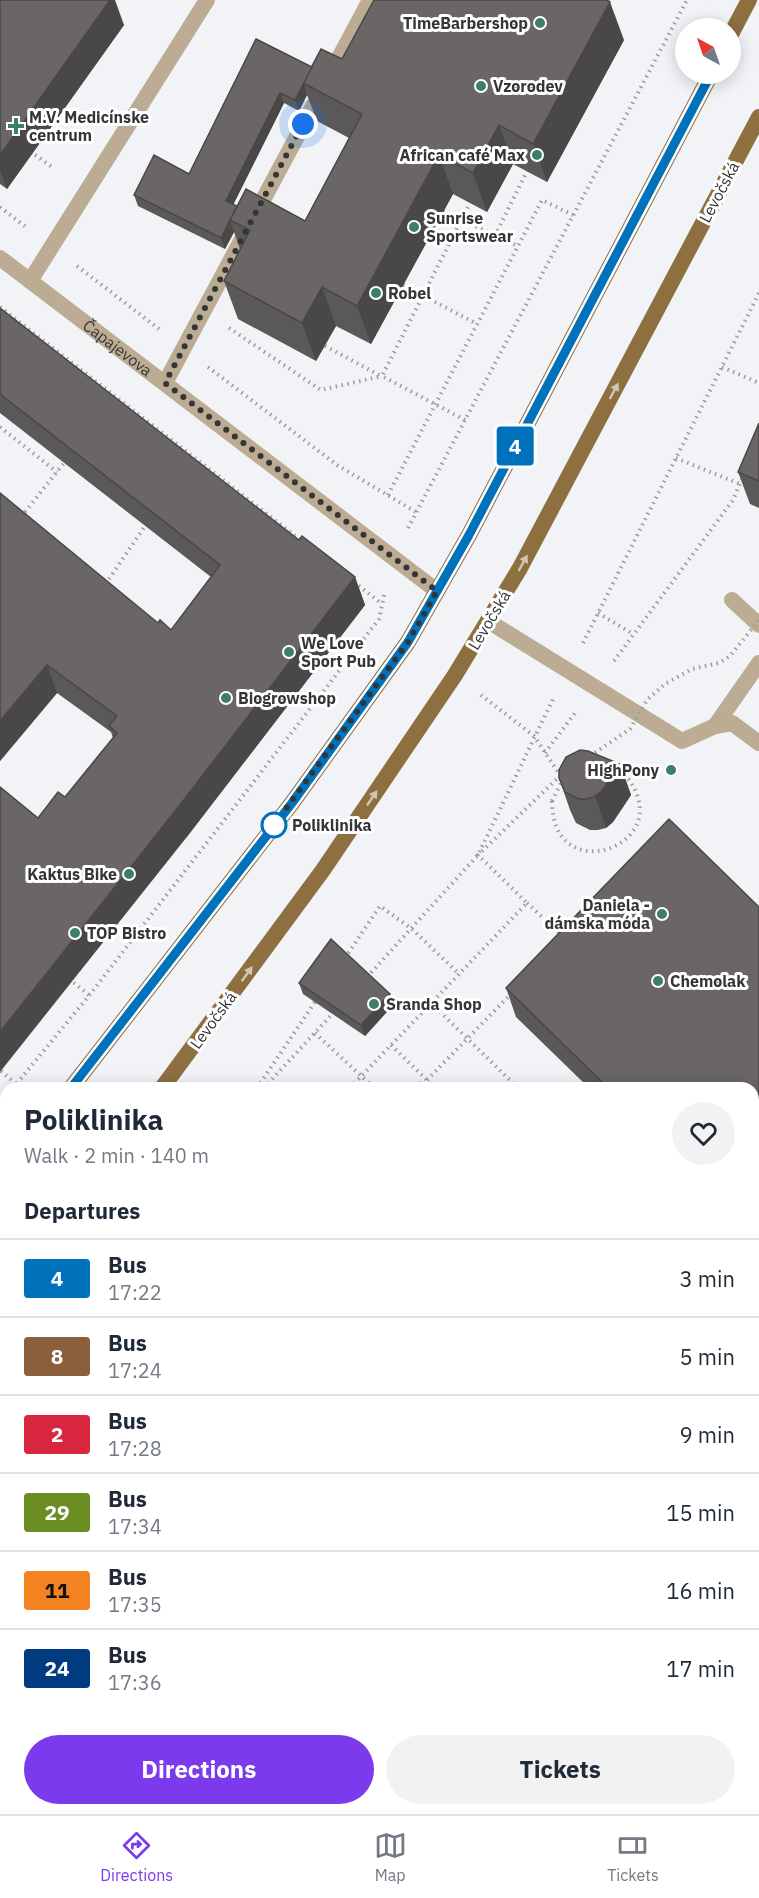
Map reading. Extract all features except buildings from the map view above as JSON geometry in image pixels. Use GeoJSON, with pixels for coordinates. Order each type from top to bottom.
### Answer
{"type":"FeatureCollection","features":[{"type":"Feature","properties":{"kind":"main road"},"geometry":{"type":"LineString","coordinates":[[740,18],[749,0]]}},
{"type":"Feature","properties":{"kind":"main road"},"geometry":{"type":"LineString","coordinates":[[76,1082],[292,803],[408,642],[475,524],[706,84]]}},
{"type":"Feature","properties":{"kind":"main road","name":"Levočská"},"geometry":{"type":"LineString","coordinates":[[166,1082],[323,870],[455,675],[520,568],[759,117]]}},
{"type":"Feature","properties":{"kind":"street"},"geometry":{"type":"LineString","coordinates":[[30,281],[207,0]]}},
{"type":"Feature","properties":{"kind":"street"},"geometry":{"type":"LineString","coordinates":[[165,383],[370,0]]}},
{"type":"Feature","properties":{"kind":"street","name":"Čapajevova"},"geometry":{"type":"LineString","coordinates":[[0,258],[437,591]]}},
{"type":"Feature","properties":{"kind":"street"},"geometry":{"type":"LineString","coordinates":[[732,600],[759,625]]}},
{"type":"Feature","properties":{"kind":"street"},"geometry":{"type":"LineString","coordinates":[[488,621],[682,741],[715,726],[732,723],[759,743]]}},
{"type":"Feature","properties":{"kind":"street"},"geometry":{"type":"LineString","coordinates":[[715,726],[759,663]]}},
{"type":"Feature","properties":{"kind":"path"},"geometry":{"type":"LineString","coordinates":[[18,1082],[89,995],[379,619],[392,556],[687,0]]}},
{"type":"Feature","properties":{"kind":"path"},"geometry":{"type":"LineString","coordinates":[[35,155],[52,167]]}},
{"type":"Feature","properties":{"kind":"path"},"geometry":{"type":"LineString","coordinates":[[495,236],[527,171]]}},
{"type":"Feature","properties":{"kind":"path"},"geometry":{"type":"LineString","coordinates":[[388,495],[542,200],[573,215]]}},
{"type":"Feature","properties":{"kind":"path"},"geometry":{"type":"LineString","coordinates":[[382,376],[470,203]]}},
{"type":"Feature","properties":{"kind":"path"},"geometry":{"type":"LineString","coordinates":[[443,212],[518,246]]}},
{"type":"Feature","properties":{"kind":"path"},"geometry":{"type":"LineString","coordinates":[[403,285],[477,324]]}},
{"type":"Feature","properties":{"kind":"path"},"geometry":{"type":"LineString","coordinates":[[478,855],[534,736],[759,293]]}},
{"type":"Feature","properties":{"kind":"path"},"geometry":{"type":"LineString","coordinates":[[0,307],[307,545]]}},
{"type":"Feature","properties":{"kind":"path"},"geometry":{"type":"LineString","coordinates":[[203,310],[321,390],[382,376]]}},
{"type":"Feature","properties":{"kind":"path"},"geometry":{"type":"LineString","coordinates":[[29,340],[34,334]]}},
{"type":"Feature","properties":{"kind":"path"},"geometry":{"type":"LineString","coordinates":[[325,346],[465,420]]}},
{"type":"Feature","properties":{"kind":"path"},"geometry":{"type":"LineString","coordinates":[[722,367],[759,383]]}},
{"type":"Feature","properties":{"kind":"path"},"geometry":{"type":"LineString","coordinates":[[110,402],[114,396]]}},
{"type":"Feature","properties":{"kind":"path"},"geometry":{"type":"LineString","coordinates":[[0,427],[57,472]]}},
{"type":"Feature","properties":{"kind":"path"},"geometry":{"type":"LineString","coordinates":[[188,463],[192,456]]}},
{"type":"Feature","properties":{"kind":"path"},"geometry":{"type":"LineString","coordinates":[[676,458],[740,484]]}},
{"type":"Feature","properties":{"kind":"path"},"geometry":{"type":"LineString","coordinates":[[25,512],[63,463]]}},
{"type":"Feature","properties":{"kind":"path"},"geometry":{"type":"LineString","coordinates":[[545,753],[733,500],[744,476]]}},
{"type":"Feature","properties":{"kind":"path"},"geometry":{"type":"LineString","coordinates":[[264,522],[269,516]]}},
{"type":"Feature","properties":{"kind":"path"},"geometry":{"type":"LineString","coordinates":[[109,579],[145,526]]}},
{"type":"Feature","properties":{"kind":"path"},"geometry":{"type":"LineString","coordinates":[[354,582],[382,604]]}},
{"type":"Feature","properties":{"kind":"path"},"geometry":{"type":"LineString","coordinates":[[598,613],[633,634]]}},
{"type":"Feature","properties":{"kind":"path"},"geometry":{"type":"LineString","coordinates":[[584,760],[630,729],[647,700],[664,684],[692,669],[719,663],[730,656],[759,620]]}},
{"type":"Feature","properties":{"kind":"path"},"geometry":{"type":"LineString","coordinates":[[534,736],[560,775]]}},
{"type":"Feature","properties":{"kind":"path"},"geometry":{"type":"LineString","coordinates":[[363,981],[478,855],[560,775],[567,773],[552,801],[553,823],[569,844],[591,852],[614,846],[629,836],[639,820],[641,810],[639,800],[630,781],[614,768]]}},
{"type":"Feature","properties":{"kind":"path"},"geometry":{"type":"LineString","coordinates":[[478,855],[564,937]]}},
{"type":"Feature","properties":{"kind":"path"},"geometry":{"type":"LineString","coordinates":[[355,1082],[527,903]]}},
{"type":"Feature","properties":{"kind":"path"},"geometry":{"type":"LineString","coordinates":[[341,964],[380,906],[412,929],[459,974]]}},
{"type":"Feature","properties":{"kind":"path"},"geometry":{"type":"LineString","coordinates":[[64,975],[89,995]]}},
{"type":"Feature","properties":{"kind":"path"},"geometry":{"type":"LineString","coordinates":[[261,1082],[322,992]]}},
{"type":"Feature","properties":{"kind":"path"},"geometry":{"type":"LineString","coordinates":[[423,1082],[508,998]]}},
{"type":"Feature","properties":{"kind":"path"},"geometry":{"type":"LineString","coordinates":[[431,1003],[512,1082]]}},
{"type":"Feature","properties":{"kind":"path"},"geometry":{"type":"LineString","coordinates":[[270,1082],[339,1007]]}},
{"type":"Feature","properties":{"kind":"path"},"geometry":{"type":"LineString","coordinates":[[315,1033],[368,1082]]}},
{"type":"Feature","properties":{"kind":"path"},"geometry":{"type":"LineString","coordinates":[[391,1045],[429,1082]]}},
{"type":"Feature","properties":{"kind":"path"},"geometry":{"type":"LineString","coordinates":[[1,1071],[11,1082]]}},
{"type":"Feature","properties":{"kind":"bus line","name":"4"},"geometry":{"type":"LineString","coordinates":[[76,1082],[292,803],[408,642],[469,535],[706,84]]}},
{"type":"Feature","properties":{"kind":"place","name":"TimeBarbershop"},"geometry":{"type":"Point","coordinates":[540,23]}},
{"type":"Feature","properties":{"kind":"place","name":"Vzorodev"},"geometry":{"type":"Point","coordinates":[481,86]}},
{"type":"Feature","properties":{"kind":"place","name":"M.V. Medicínske centrum"},"geometry":{"type":"Point","coordinates":[16,126]}},
{"type":"Feature","properties":{"kind":"place","name":"African café Max"},"geometry":{"type":"Point","coordinates":[537,155]}},
{"type":"Feature","properties":{"kind":"place","name":"Sunrise Sportswear"},"geometry":{"type":"Point","coordinates":[414,227]}},
{"type":"Feature","properties":{"kind":"place","name":"Robel"},"geometry":{"type":"Point","coordinates":[376,293]}},
{"type":"Feature","properties":{"kind":"place","name":"We Love Sport Pub"},"geometry":{"type":"Point","coordinates":[289,652]}},
{"type":"Feature","properties":{"kind":"place","name":"Biogrowshop"},"geometry":{"type":"Point","coordinates":[226,698]}},
{"type":"Feature","properties":{"kind":"place","name":"HighPony"},"geometry":{"type":"Point","coordinates":[671,770]}},
{"type":"Feature","properties":{"kind":"place","name":"Poliklinika"},"geometry":{"type":"Point","coordinates":[274,825]}},
{"type":"Feature","properties":{"kind":"place","name":"Kaktus Bike"},"geometry":{"type":"Point","coordinates":[129,874]}},
{"type":"Feature","properties":{"kind":"place","name":"Daniela - dámska móda"},"geometry":{"type":"Point","coordinates":[662,914]}},
{"type":"Feature","properties":{"kind":"place","name":"TOP Bistro"},"geometry":{"type":"Point","coordinates":[75,933]}},
{"type":"Feature","properties":{"kind":"place","name":"Chemolak"},"geometry":{"type":"Point","coordinates":[658,981]}},
{"type":"Feature","properties":{"kind":"place","name":"Sranda Shop"},"geometry":{"type":"Point","coordinates":[374,1004]}},
{"type":"Feature","properties":{"kind":"route"},"geometry":{"type":"LineString","coordinates":[[274,825],[408,642],[437,591],[165,383],[303,124]]}}]}
